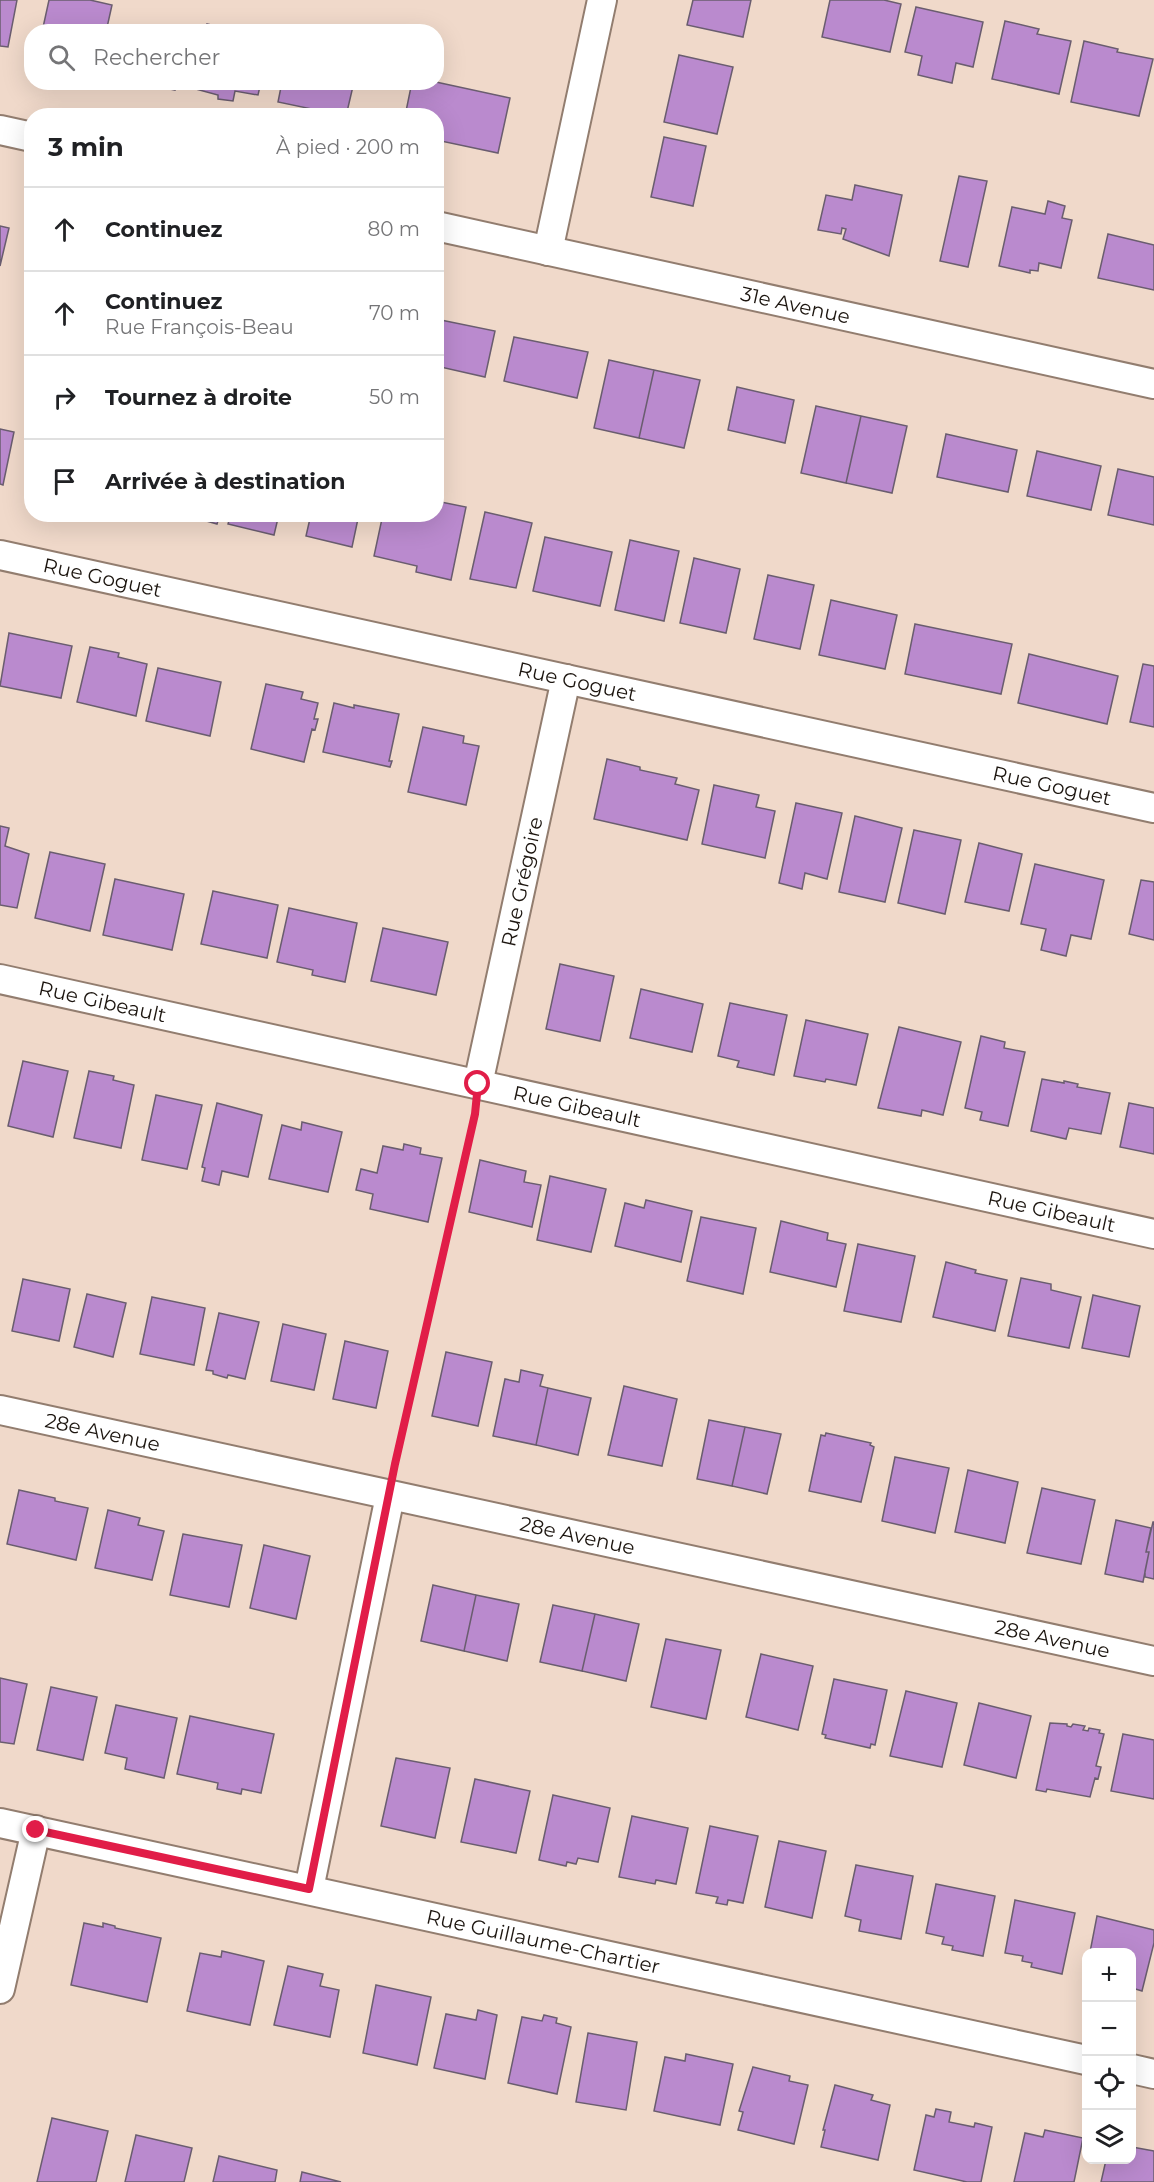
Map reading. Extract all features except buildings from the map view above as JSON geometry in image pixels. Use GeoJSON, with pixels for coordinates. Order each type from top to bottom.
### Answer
{"type":"FeatureCollection","features":[{"type":"Feature","properties":{"kind":"street"},"geometry":{"type":"LineString","coordinates":[[548,250],[602,0]]}},
{"type":"Feature","properties":{"kind":"street"},"geometry":{"type":"LineString","coordinates":[[0,130],[24,135]]}},
{"type":"Feature","properties":{"kind":"street","name":"31e Avenue"},"geometry":{"type":"LineString","coordinates":[[444,228],[1154,384]]}},
{"type":"Feature","properties":{"kind":"street","name":"Rue Goguet"},"geometry":{"type":"LineString","coordinates":[[0,555],[1154,808]]}},
{"type":"Feature","properties":{"kind":"street","name":"Rue Grégoire"},"geometry":{"type":"LineString","coordinates":[[478,1084],[566,679]]}},
{"type":"Feature","properties":{"kind":"street","name":"Rue Gibeault"},"geometry":{"type":"LineString","coordinates":[[0,979],[1154,1234]]}},
{"type":"Feature","properties":{"kind":"street","name":"28e Avenue"},"geometry":{"type":"LineString","coordinates":[[0,1410],[1154,1661]]}},
{"type":"Feature","properties":{"kind":"street"},"geometry":{"type":"LineString","coordinates":[[309,1889],[390,1496]]}},
{"type":"Feature","properties":{"kind":"street","name":"Rue Guillaume-Chartier"},"geometry":{"type":"LineString","coordinates":[[0,1823],[1082,2059]]}},
{"type":"Feature","properties":{"kind":"street"},"geometry":{"type":"LineString","coordinates":[[0,1989],[36,1830]]}},
{"type":"Feature","properties":{"kind":"street"},"geometry":{"type":"LineString","coordinates":[[1136,2070],[1154,2074]]}},
{"type":"Feature","properties":{"kind":"path"},"geometry":{"type":"LineString","coordinates":[[390,1496],[475,1114],[478,1084]]}},
{"type":"Feature","properties":{"kind":"route"},"geometry":{"type":"LineString","coordinates":[[36,1830],[309,1889],[395,1464],[475,1114],[478,1084]]}}]}
